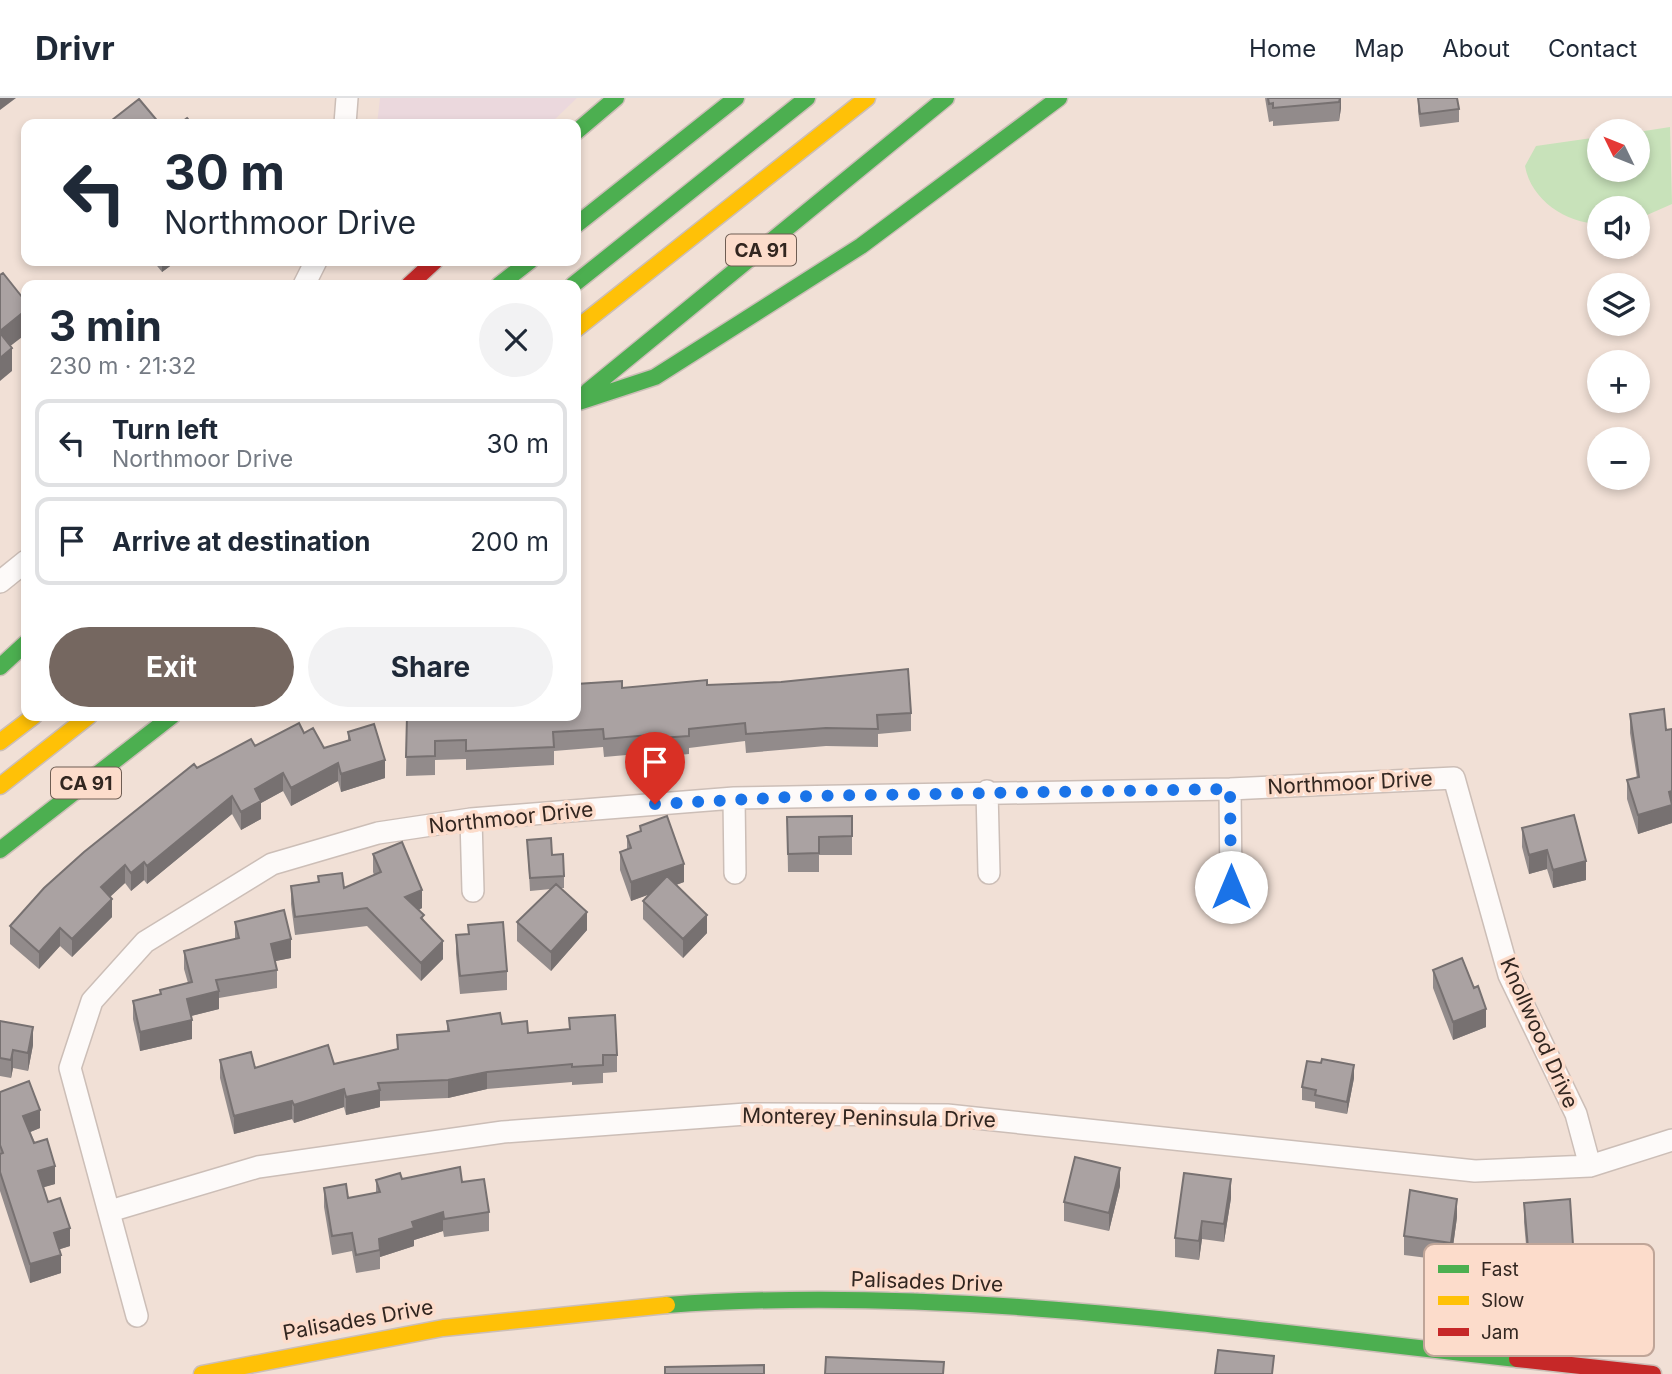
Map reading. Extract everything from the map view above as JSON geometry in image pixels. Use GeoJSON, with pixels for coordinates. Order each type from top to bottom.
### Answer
{"type":"FeatureCollection","features":[{"type":"Feature","properties":{"kind":"main road"},"geometry":{"type":"LineString","coordinates":[[581,128],[616,98]]}},
{"type":"Feature","properties":{"kind":"main road"},"geometry":{"type":"LineString","coordinates":[[581,221],[736,98]]}},
{"type":"Feature","properties":{"kind":"main road"},"geometry":{"type":"LineString","coordinates":[[579,280],[807,98]]}},
{"type":"Feature","properties":{"kind":"main road"},"geometry":{"type":"LineString","coordinates":[[581,325],[867,98]]}},
{"type":"Feature","properties":{"kind":"main road","name":"CA 91"},"geometry":{"type":"LineString","coordinates":[[581,398],[946,98]]}},
{"type":"Feature","properties":{"kind":"main road"},"geometry":{"type":"LineString","coordinates":[[581,400],[656,377],[861,246],[1059,98]]}},
{"type":"Feature","properties":{"kind":"main road"},"geometry":{"type":"LineString","coordinates":[[414,280],[430,266]]}},
{"type":"Feature","properties":{"kind":"main road"},"geometry":{"type":"LineString","coordinates":[[505,280],[524,266]]}},
{"type":"Feature","properties":{"kind":"main road"},"geometry":{"type":"LineString","coordinates":[[0,667],[21,648]]}},
{"type":"Feature","properties":{"kind":"main road"},"geometry":{"type":"LineString","coordinates":[[0,682],[21,665]]}},
{"type":"Feature","properties":{"kind":"main road"},"geometry":{"type":"LineString","coordinates":[[0,742],[27,721]]}},
{"type":"Feature","properties":{"kind":"main road"},"geometry":{"type":"LineString","coordinates":[[0,786],[83,721]]}},
{"type":"Feature","properties":{"kind":"main road","name":"CA 91"},"geometry":{"type":"LineString","coordinates":[[0,850],[166,721]]}},
{"type":"Feature","properties":{"kind":"main road","name":"Palisades Drive"},"geometry":{"type":"LineString","coordinates":[[202,1374],[286,1354],[486,1320],[670,1304],[852,1299],[1038,1308],[1424,1349]]}},
{"type":"Feature","properties":{"kind":"main road","name":"Palisades Drive"},"geometry":{"type":"LineString","coordinates":[[1485,1356],[1653,1374]]}},
{"type":"Feature","properties":{"kind":"street"},"geometry":{"type":"LineString","coordinates":[[0,582],[21,565]]}},
{"type":"Feature","properties":{"kind":"street","name":"Northmoor Drive"},"geometry":{"type":"LineString","coordinates":[[137,1316],[70,1068],[92,1001],[145,942],[272,864],[378,833],[471,819],[734,798],[1230,789],[1454,778]]}},
{"type":"Feature","properties":{"kind":"street","name":"Knollwood Drive"},"geometry":{"type":"LineString","coordinates":[[1454,778],[1509,975],[1576,1114],[1590,1166]]}},
{"type":"Feature","properties":{"kind":"street"},"geometry":{"type":"LineString","coordinates":[[1230,789],[1231,887]]}},
{"type":"Feature","properties":{"kind":"street"},"geometry":{"type":"LineString","coordinates":[[987,792],[989,873]]}},
{"type":"Feature","properties":{"kind":"street"},"geometry":{"type":"LineString","coordinates":[[734,798],[735,873]]}},
{"type":"Feature","properties":{"kind":"street"},"geometry":{"type":"LineString","coordinates":[[471,819],[473,891]]}},
{"type":"Feature","properties":{"kind":"street","name":"Monterey Peninsula Drive"},"geometry":{"type":"LineString","coordinates":[[110,1211],[258,1167],[503,1132],[746,1114],[947,1115],[1475,1171],[1590,1166],[1672,1140]]}},
{"type":"Feature","properties":{"kind":"shaded area"},"geometry":{"type":"Polygon","coordinates":[[[380,98],[577,98],[555,119],[378,119],[380,98]]]}},
{"type":"Feature","properties":{"kind":"green space"},"geometry":{"type":"Polygon","coordinates":[[[1670,127],[1672,204],[1650,214],[1650,196],[1587,196],[1587,223],[1552,207],[1534,189],[1529,178],[1525,166],[1536,146],[1587,139],[1587,182],[1650,182],[1650,130],[1670,127]]]}},
{"type":"Feature","properties":{"kind":"building"},"geometry":{"type":"Polygon","coordinates":[[[1268,98],[1340,98],[1339,102],[1273,108],[1273,103],[1269,104],[1268,98]]]}},
{"type":"Feature","properties":{"kind":"building"},"geometry":{"type":"Polygon","coordinates":[[[1418,98],[1457,98],[1459,109],[1420,114],[1418,98]]]}},
{"type":"Feature","properties":{"kind":"building"},"geometry":{"type":"Polygon","coordinates":[[[139,99],[156,119],[113,119],[139,99]]]}},
{"type":"Feature","properties":{"kind":"building"},"geometry":{"type":"Polygon","coordinates":[[[3,273],[21,296],[21,314],[0,331],[0,275],[3,273]]]}},
{"type":"Feature","properties":{"kind":"building"},"geometry":{"type":"Polygon","coordinates":[[[0,333],[12,348],[0,358],[0,333]]]}},
{"type":"Feature","properties":{"kind":"building"},"geometry":{"type":"Polygon","coordinates":[[[908,669],[911,713],[877,715],[878,729],[826,728],[746,734],[745,723],[689,729],[689,736],[660,738],[660,734],[604,739],[603,729],[553,732],[554,747],[466,751],[466,740],[435,741],[435,756],[406,757],[407,721],[581,721],[581,684],[622,681],[622,688],[707,680],[707,685],[781,682],[908,669]]]}},
{"type":"Feature","properties":{"kind":"building"},"geometry":{"type":"Polygon","coordinates":[[[1664,709],[1666,730],[1672,729],[1672,791],[1669,792],[1672,805],[1638,815],[1627,780],[1639,777],[1630,714],[1664,709]]]}},
{"type":"Feature","properties":{"kind":"building"},"geometry":{"type":"Polygon","coordinates":[[[299,723],[304,733],[313,728],[324,748],[350,740],[348,732],[374,724],[385,760],[341,774],[338,763],[291,788],[283,773],[255,789],[261,801],[241,812],[232,796],[147,866],[144,862],[131,873],[125,865],[101,887],[112,899],[72,939],[60,928],[39,952],[10,926],[44,888],[84,852],[194,764],[197,768],[251,739],[255,746],[299,723]]]}},
{"type":"Feature","properties":{"kind":"building"},"geometry":{"type":"Polygon","coordinates":[[[1574,815],[1586,861],[1553,870],[1547,850],[1529,855],[1522,828],[1574,815]]]}},
{"type":"Feature","properties":{"kind":"building"},"geometry":{"type":"Polygon","coordinates":[[[667,816],[684,864],[631,882],[620,852],[631,848],[627,836],[641,831],[640,826],[667,816]]]}},
{"type":"Feature","properties":{"kind":"building"},"geometry":{"type":"Polygon","coordinates":[[[852,816],[852,836],[819,837],[819,853],[788,854],[787,817],[852,816]]]}},
{"type":"Feature","properties":{"kind":"building"},"geometry":{"type":"Polygon","coordinates":[[[551,838],[552,855],[563,854],[564,876],[530,878],[527,840],[551,838]]]}},
{"type":"Feature","properties":{"kind":"building"},"geometry":{"type":"Polygon","coordinates":[[[402,842],[422,890],[405,897],[424,915],[421,918],[443,941],[421,963],[367,908],[295,917],[291,886],[319,882],[318,876],[342,873],[344,888],[381,872],[373,854],[402,842]]]}},
{"type":"Feature","properties":{"kind":"building"},"geometry":{"type":"Polygon","coordinates":[[[667,876],[707,915],[683,939],[643,901],[667,876]]]}},
{"type":"Feature","properties":{"kind":"building"},"geometry":{"type":"Polygon","coordinates":[[[556,884],[587,912],[551,952],[517,922],[556,884]]]}},
{"type":"Feature","properties":{"kind":"building"},"geometry":{"type":"Polygon","coordinates":[[[284,910],[291,939],[271,944],[277,970],[216,980],[219,991],[187,999],[192,1020],[140,1032],[133,1001],[161,994],[160,990],[192,982],[184,951],[239,938],[235,922],[284,910]]]}},
{"type":"Feature","properties":{"kind":"building"},"geometry":{"type":"Polygon","coordinates":[[[503,922],[507,971],[460,976],[456,935],[469,934],[468,925],[503,922]]]}},
{"type":"Feature","properties":{"kind":"building"},"geometry":{"type":"Polygon","coordinates":[[[1462,958],[1474,988],[1478,986],[1486,1009],[1453,1022],[1433,970],[1462,958]]]}},
{"type":"Feature","properties":{"kind":"building"},"geometry":{"type":"Polygon","coordinates":[[[500,1013],[502,1024],[527,1021],[528,1033],[570,1029],[569,1018],[615,1015],[617,1055],[603,1055],[603,1065],[572,1067],[572,1064],[487,1072],[448,1080],[378,1083],[380,1090],[346,1097],[344,1089],[294,1105],[292,1101],[234,1116],[220,1060],[251,1052],[255,1068],[328,1045],[334,1064],[398,1049],[397,1035],[449,1031],[447,1021],[500,1013]]]}},
{"type":"Feature","properties":{"kind":"building"},"geometry":{"type":"Polygon","coordinates":[[[0,1021],[33,1027],[28,1053],[13,1050],[11,1060],[0,1058],[0,1021]]]}},
{"type":"Feature","properties":{"kind":"building"},"geometry":{"type":"Polygon","coordinates":[[[1322,1059],[1354,1065],[1347,1102],[1315,1095],[1316,1090],[1302,1087],[1307,1061],[1321,1063],[1322,1059]]]}},
{"type":"Feature","properties":{"kind":"building"},"geometry":{"type":"Polygon","coordinates":[[[29,1081],[40,1110],[23,1116],[34,1143],[47,1139],[55,1166],[38,1171],[48,1202],[60,1198],[70,1228],[54,1233],[61,1255],[30,1264],[0,1172],[0,1154],[3,1153],[0,1145],[0,1092],[29,1081]]]}},
{"type":"Feature","properties":{"kind":"building"},"geometry":{"type":"Polygon","coordinates":[[[1075,1157],[1120,1168],[1109,1213],[1064,1202],[1075,1157]]]}},
{"type":"Feature","properties":{"kind":"building"},"geometry":{"type":"Polygon","coordinates":[[[460,1167],[462,1182],[484,1179],[489,1212],[444,1219],[443,1212],[412,1222],[414,1228],[379,1239],[380,1250],[356,1255],[352,1233],[332,1236],[324,1188],[346,1184],[348,1198],[380,1192],[376,1180],[400,1173],[402,1179],[460,1167]]]}},
{"type":"Feature","properties":{"kind":"building"},"geometry":{"type":"Polygon","coordinates":[[[1184,1173],[1231,1179],[1224,1224],[1202,1221],[1199,1241],[1175,1238],[1184,1173]]]}},
{"type":"Feature","properties":{"kind":"building"},"geometry":{"type":"Polygon","coordinates":[[[1410,1190],[1457,1199],[1451,1243],[1404,1236],[1410,1190]]]}},
{"type":"Feature","properties":{"kind":"building"},"geometry":{"type":"Polygon","coordinates":[[[1570,1199],[1573,1244],[1528,1244],[1524,1203],[1570,1199]]]}},
{"type":"Feature","properties":{"kind":"building"},"geometry":{"type":"Polygon","coordinates":[[[1218,1350],[1274,1356],[1272,1374],[1215,1374],[1218,1350]]]}},
{"type":"Feature","properties":{"kind":"building"},"geometry":{"type":"Polygon","coordinates":[[[826,1357],[944,1362],[943,1374],[825,1374],[826,1357]]]}},
{"type":"Feature","properties":{"kind":"building"},"geometry":{"type":"Polygon","coordinates":[[[764,1365],[764,1374],[665,1374],[665,1367],[764,1365]]]}},
{"type":"Feature","properties":{"kind":"traffic: fast"},"geometry":{"type":"LineString","coordinates":[[581,128],[616,98]]}},
{"type":"Feature","properties":{"kind":"traffic: fast"},"geometry":{"type":"LineString","coordinates":[[581,221],[736,98]]}},
{"type":"Feature","properties":{"kind":"traffic: fast"},"geometry":{"type":"LineString","coordinates":[[579,280],[807,98]]}},
{"type":"Feature","properties":{"kind":"traffic: fast"},"geometry":{"type":"LineString","coordinates":[[588,391],[946,98]]}},
{"type":"Feature","properties":{"kind":"traffic: fast"},"geometry":{"type":"LineString","coordinates":[[581,401],[655,377],[861,246],[1059,98]]}},
{"type":"Feature","properties":{"kind":"traffic: fast"},"geometry":{"type":"LineString","coordinates":[[505,280],[524,266]]}},
{"type":"Feature","properties":{"kind":"traffic: fast"},"geometry":{"type":"LineString","coordinates":[[0,667],[21,648]]}},
{"type":"Feature","properties":{"kind":"traffic: fast"},"geometry":{"type":"LineString","coordinates":[[0,850],[166,721]]}},
{"type":"Feature","properties":{"kind":"traffic: fast"},"geometry":{"type":"LineString","coordinates":[[667,1305],[773,1300],[880,1300],[986,1305],[1199,1323],[1424,1348]]}},
{"type":"Feature","properties":{"kind":"traffic: fast"},"geometry":{"type":"LineString","coordinates":[[1490,1356],[1517,1359]]}},
{"type":"Feature","properties":{"kind":"traffic: slow"},"geometry":{"type":"LineString","coordinates":[[581,325],[867,98]]}},
{"type":"Feature","properties":{"kind":"traffic: slow"},"geometry":{"type":"LineString","coordinates":[[0,742],[27,721]]}},
{"type":"Feature","properties":{"kind":"traffic: slow"},"geometry":{"type":"LineString","coordinates":[[0,786],[83,721]]}},
{"type":"Feature","properties":{"kind":"traffic: slow"},"geometry":{"type":"LineString","coordinates":[[202,1374],[443,1328],[667,1305]]}},
{"type":"Feature","properties":{"kind":"traffic: jam"},"geometry":{"type":"LineString","coordinates":[[414,280],[430,266]]}},
{"type":"Feature","properties":{"kind":"traffic: jam"},"geometry":{"type":"LineString","coordinates":[[1517,1359],[1653,1374]]}},
{"type":"Feature","properties":{"kind":"route"},"geometry":{"type":"LineString","coordinates":[[655,804],[810,796],[1230,789],[1231,887]]}}]}
